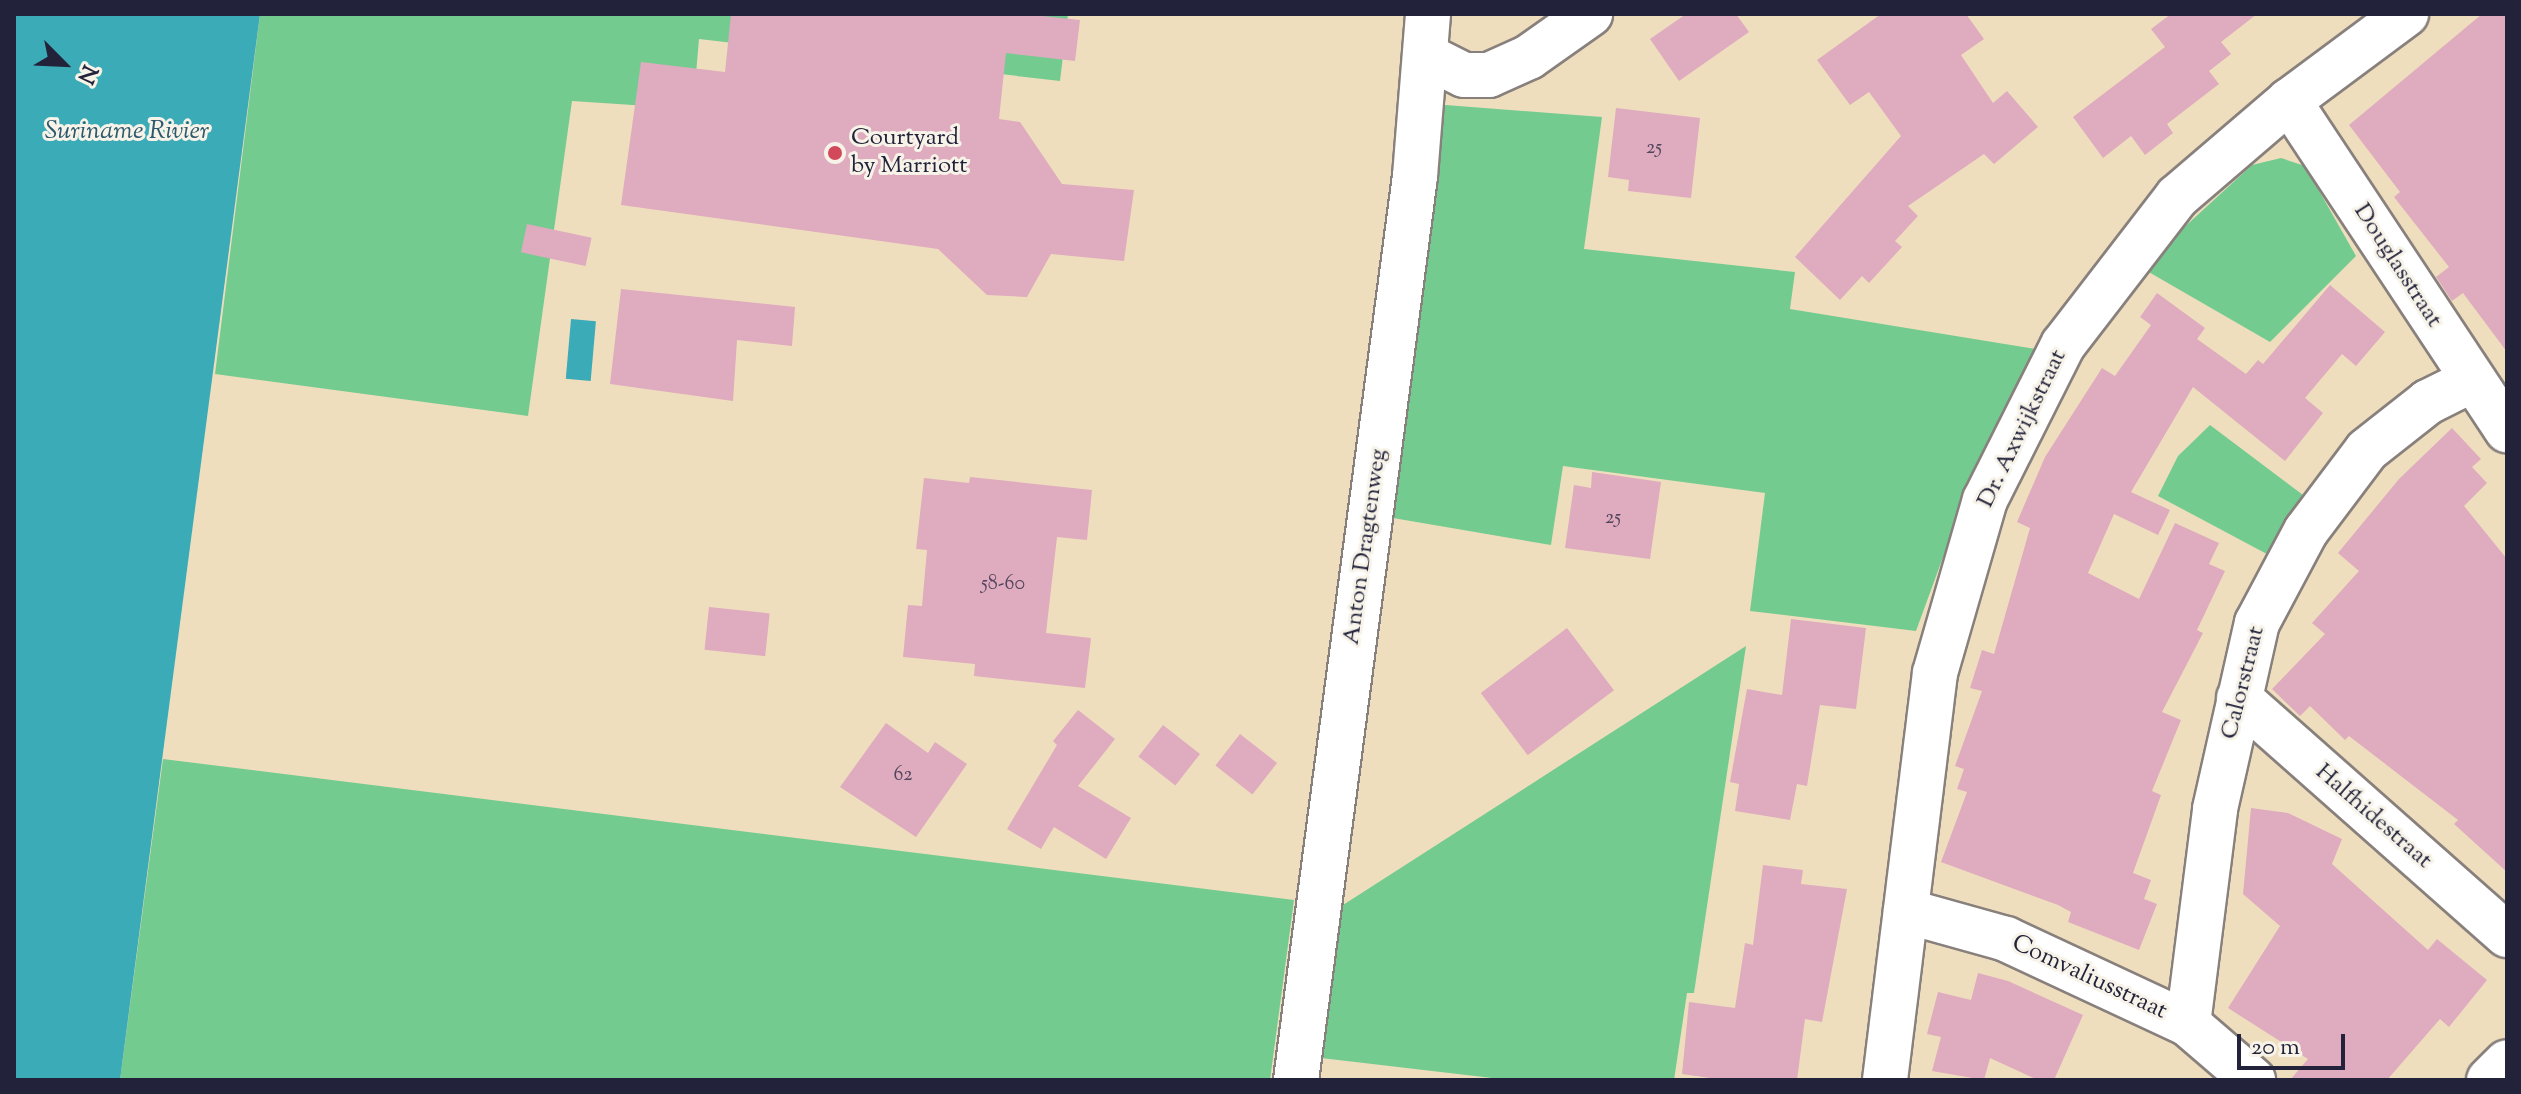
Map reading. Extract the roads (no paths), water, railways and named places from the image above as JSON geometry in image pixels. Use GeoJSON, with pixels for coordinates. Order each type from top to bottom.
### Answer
{"type":"FeatureCollection","features":[{"type":"Feature","properties":{"kind":"street","name":"Anton Dragtenweg"},"geometry":{"type":"LineString","coordinates":[[1296,1080],[1428,57],[1428,14]]}},
{"type":"Feature","properties":{"kind":"street"},"geometry":{"type":"LineString","coordinates":[[1428,57],[1464,75],[1489,75],[1529,57],[1590,14]]}},
{"type":"Feature","properties":{"kind":"street","name":"Dr. Axwijkstraat"},"geometry":{"type":"LineString","coordinates":[[1885,1080],[1935,673],[1985,500],[2063,345],[2177,197],[2289,101],[2406,14]]}},
{"type":"Feature","properties":{"kind":"street","name":"Douglasstraat"},"geometry":{"type":"LineString","coordinates":[[2289,101],[2507,430]]}},
{"type":"Feature","properties":{"kind":"street","name":"Calorstraat"},"geometry":{"type":"LineString","coordinates":[[2188,1024],[2215,809],[2257,623],[2306,531],[2367,450],[2428,402],[2472,380]]}},
{"type":"Feature","properties":{"kind":"street","name":"Halfhidestraat"},"geometry":{"type":"LineString","coordinates":[[2239,698],[2507,935]]}},
{"type":"Feature","properties":{"kind":"street","name":"Comvaliusstraat"},"geometry":{"type":"LineString","coordinates":[[1906,911],[2006,939],[2188,1024],[2253,1080]]}},
{"type":"Feature","properties":{"kind":"street"},"geometry":{"type":"LineString","coordinates":[[2489,1080],[2507,1062]]}},
{"type":"Feature","properties":{"kind":"water","name":"Suriname Rivier"},"geometry":{"type":"Polygon","coordinates":[[[14,14],[260,14],[120,1080],[14,1080],[14,14]]]}},
{"type":"Feature","properties":{"kind":"water"},"geometry":{"type":"Polygon","coordinates":[[[571,319],[596,321],[591,381],[566,379],[571,319]]]}},
{"type":"Feature","properties":{"kind":"place","name":"Courtyard by Marriott"},"geometry":{"type":"Point","coordinates":[835,153]}}]}
